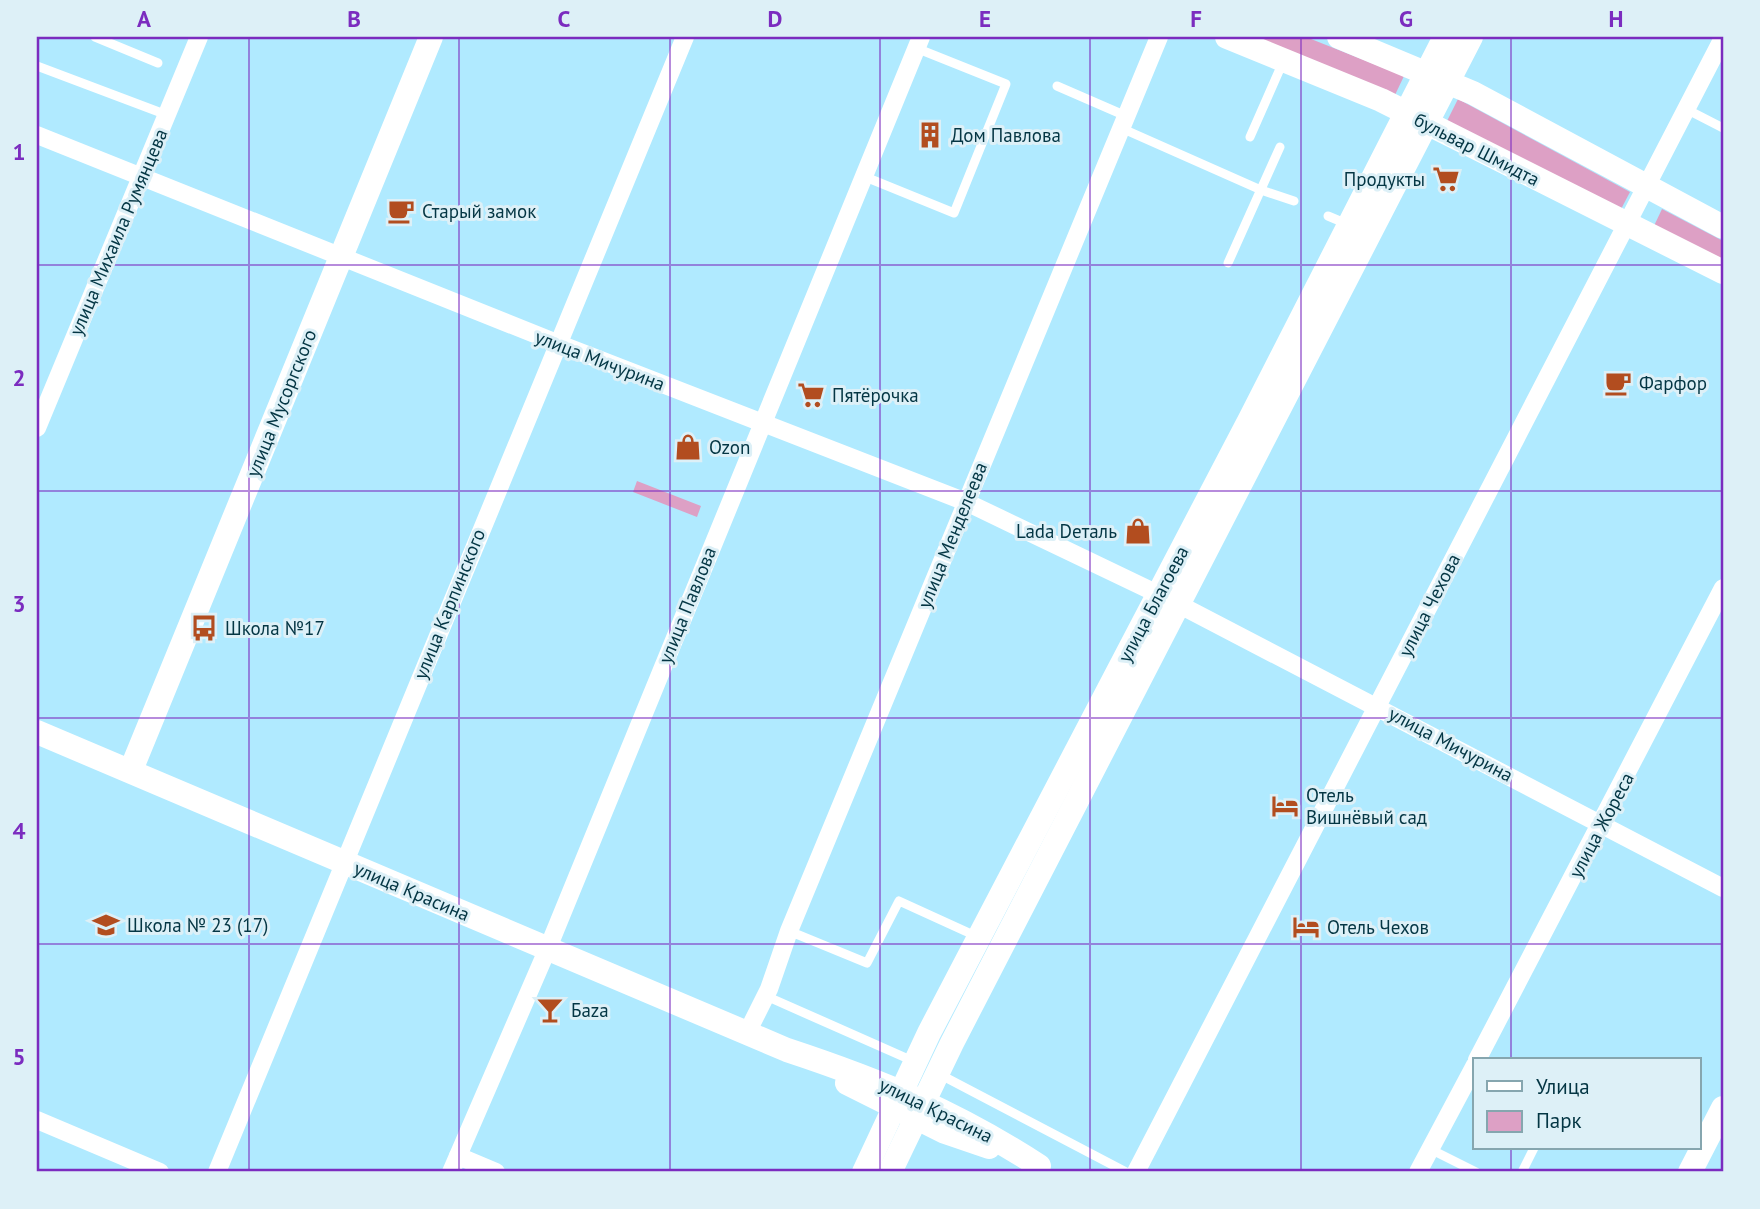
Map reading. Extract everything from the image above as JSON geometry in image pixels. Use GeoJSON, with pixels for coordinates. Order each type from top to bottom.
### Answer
{"type":"FeatureCollection","features":[{"type":"Feature","properties":{"kind":"main road","name":"улица Мусоргского"},"geometry":{"type":"LineString","coordinates":[[131,770],[431,37]]}},
{"type":"Feature","properties":{"kind":"main road","name":"бульвар Шмидта"},"geometry":{"type":"LineString","coordinates":[[1227,37],[1416,119],[1723,272]]}},
{"type":"Feature","properties":{"kind":"main road"},"geometry":{"type":"LineString","coordinates":[[1339,37],[1437,78],[1723,227]]}},
{"type":"Feature","properties":{"kind":"main road","name":"улица Благоева"},"geometry":{"type":"LineString","coordinates":[[1437,78],[1445,37]]}},
{"type":"Feature","properties":{"kind":"main road","name":"улица Благоева"},"geometry":{"type":"LineString","coordinates":[[890,1172],[908,1104],[914,1062],[979,937],[1169,591],[1437,78],[1471,37]]}},
{"type":"Feature","properties":{"kind":"main road","name":"улица Благоева"},"geometry":{"type":"LineString","coordinates":[[864,1172],[908,1104],[937,1072],[1167,626],[1169,591],[1338,220],[1416,119]]}},
{"type":"Feature","properties":{"kind":"main road","name":"улица Красина"},"geometry":{"type":"LineString","coordinates":[[37,732],[787,1050],[1045,1169]]}},
{"type":"Feature","properties":{"kind":"main road"},"geometry":{"type":"LineString","coordinates":[[1690,1172],[1723,1108]]}},
{"type":"Feature","properties":{"kind":"street","name":"улица Михаила Румянцева"},"geometry":{"type":"LineString","coordinates":[[37,428],[199,37]]}},
{"type":"Feature","properties":{"kind":"street","name":"улица Карпинского"},"geometry":{"type":"LineString","coordinates":[[216,1172],[685,37]]}},
{"type":"Feature","properties":{"kind":"street","name":"улица Менделеева"},"geometry":{"type":"LineString","coordinates":[[747,1033],[766,996],[789,931],[1159,37]]}},
{"type":"Feature","properties":{"kind":"street","name":"улица Чехова"},"geometry":{"type":"LineString","coordinates":[[1136,1172],[1723,38]]}},
{"type":"Feature","properties":{"kind":"street","name":"улица Павлова"},"geometry":{"type":"LineString","coordinates":[[454,1164],[548,948],[919,43]]}},
{"type":"Feature","properties":{"kind":"street","name":"улица Мичурина"},"geometry":{"type":"LineString","coordinates":[[37,135],[557,344],[966,502],[1169,591],[1377,706],[1723,888]]}},
{"type":"Feature","properties":{"kind":"street","name":"улица Жореса"},"geometry":{"type":"LineString","coordinates":[[1479,1058],[1723,588]]}},
{"type":"Feature","properties":{"kind":"street","name":"улица Жореса"},"geometry":{"type":"LineString","coordinates":[[1418,1172],[1473,1069]]}},
{"type":"Feature","properties":{"kind":"street"},"geometry":{"type":"LineString","coordinates":[[37,1120],[160,1172]]}},
{"type":"Feature","properties":{"kind":"street"},"geometry":{"type":"LineString","coordinates":[[454,1164],[496,1172]]}},
{"type":"Feature","properties":{"kind":"lane"},"geometry":{"type":"LineString","coordinates":[[95,37],[158,63]]}},
{"type":"Feature","properties":{"kind":"lane"},"geometry":{"type":"LineString","coordinates":[[863,176],[954,213],[1006,84],[919,43]]}},
{"type":"Feature","properties":{"kind":"lane"},"geometry":{"type":"LineString","coordinates":[[1251,137],[1284,60]]}},
{"type":"Feature","properties":{"kind":"lane"},"geometry":{"type":"LineString","coordinates":[[37,66],[167,115]]}},
{"type":"Feature","properties":{"kind":"lane"},"geometry":{"type":"LineString","coordinates":[[1057,86],[1261,190],[1294,201]]}},
{"type":"Feature","properties":{"kind":"lane"},"geometry":{"type":"LineString","coordinates":[[1686,109],[1723,128]]}},
{"type":"Feature","properties":{"kind":"lane"},"geometry":{"type":"LineString","coordinates":[[1228,263],[1280,147]]}},
{"type":"Feature","properties":{"kind":"lane"},"geometry":{"type":"LineString","coordinates":[[789,931],[867,963],[899,901],[979,937]]}},
{"type":"Feature","properties":{"kind":"lane"},"geometry":{"type":"LineString","coordinates":[[766,996],[914,1062]]}},
{"type":"Feature","properties":{"kind":"lane"},"geometry":{"type":"LineString","coordinates":[[937,1072],[1126,1172]]}},
{"type":"Feature","properties":{"kind":"lane"},"geometry":{"type":"LineString","coordinates":[[1430,1149],[1476,1172]]}},
{"type":"Feature","properties":{"kind":"lane"},"geometry":{"type":"LineString","coordinates":[[1522,1172],[1533,1150]]}},
{"type":"Feature","properties":{"kind":"green space"},"geometry":{"type":"Polygon","coordinates":[[[1249,37],[1306,37],[1404,76],[1395,95],[1249,37]]]}},
{"type":"Feature","properties":{"kind":"green space"},"geometry":{"type":"Polygon","coordinates":[[[1458,99],[1630,192],[1619,213],[1447,121],[1458,99]]]}},
{"type":"Feature","properties":{"kind":"green space"},"geometry":{"type":"Polygon","coordinates":[[[1662,209],[1723,241],[1723,265],[1653,228],[1662,209]]]}},
{"type":"Feature","properties":{"kind":"green space"},"geometry":{"type":"Polygon","coordinates":[[[637,481],[701,506],[697,517],[633,492],[637,481]]]}},
{"type":"Feature","properties":{"kind":"place","name":"Дом Павлова"},"geometry":{"type":"Point","coordinates":[930,135]}},
{"type":"Feature","properties":{"kind":"place","name":"Продукты"},"geometry":{"type":"Point","coordinates":[1446,179]}},
{"type":"Feature","properties":{"kind":"place","name":"Старый замок"},"geometry":{"type":"Point","coordinates":[401,211]}},
{"type":"Feature","properties":{"kind":"place","name":"Фарфор"},"geometry":{"type":"Point","coordinates":[1618,383]}},
{"type":"Feature","properties":{"kind":"place","name":"Пятёрочка"},"geometry":{"type":"Point","coordinates":[811,395]}},
{"type":"Feature","properties":{"kind":"place","name":"Ozon"},"geometry":{"type":"Point","coordinates":[688,447]}},
{"type":"Feature","properties":{"kind":"place","name":"Lada Dеталь"},"geometry":{"type":"Point","coordinates":[1138,531]}},
{"type":"Feature","properties":{"kind":"place","name":"Школа №17"},"geometry":{"type":"Point","coordinates":[204,628]}},
{"type":"Feature","properties":{"kind":"place","name":"Отель Вишнёвый сад"},"geometry":{"type":"Point","coordinates":[1285,806]}},
{"type":"Feature","properties":{"kind":"place","name":"Школа № 23 (17)"},"geometry":{"type":"Point","coordinates":[106,925]}},
{"type":"Feature","properties":{"kind":"place","name":"Отель Чехов"},"geometry":{"type":"Point","coordinates":[1306,927]}},
{"type":"Feature","properties":{"kind":"place","name":"Баza"},"geometry":{"type":"Point","coordinates":[550,1010]}}]}
